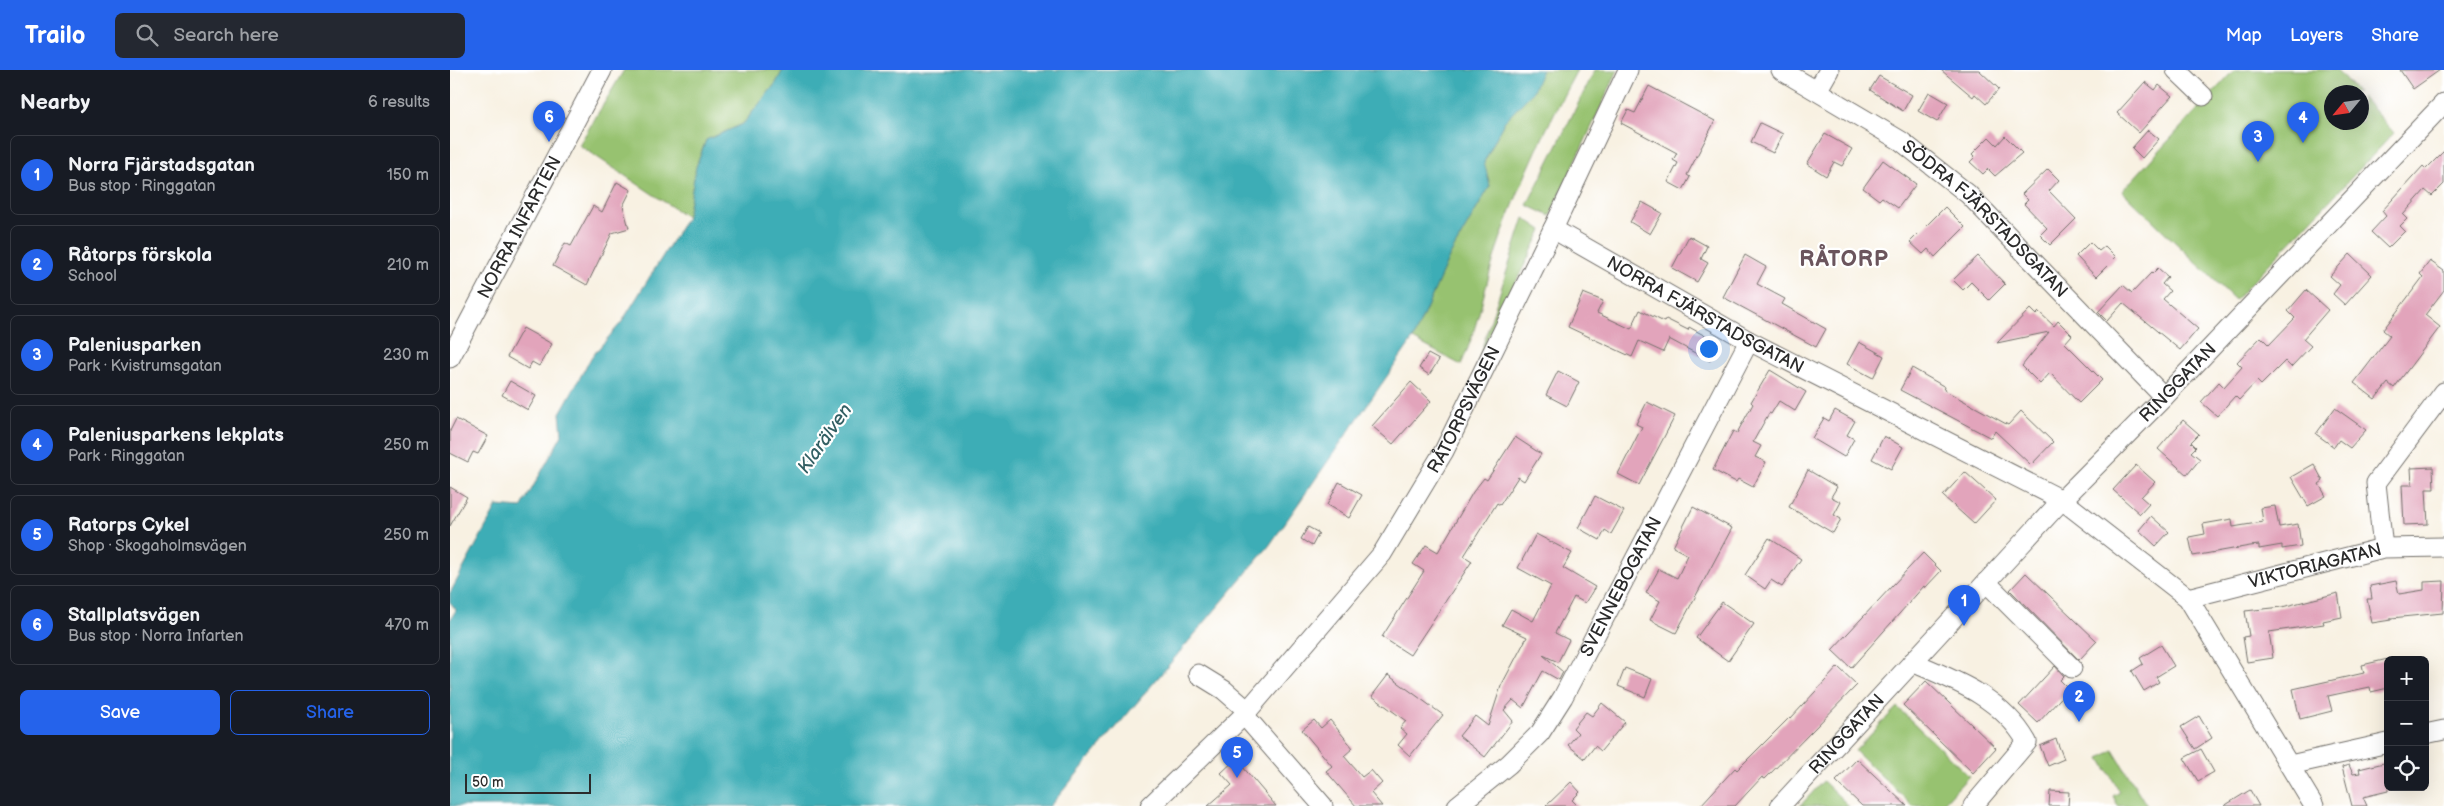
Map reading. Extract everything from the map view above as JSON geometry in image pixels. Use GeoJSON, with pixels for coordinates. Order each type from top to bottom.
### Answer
{"type":"FeatureCollection","features":[{"type":"Feature","properties":{"kind":"street","name":"NORRA INFARTEN"},"geometry":{"type":"LineString","coordinates":[[450,358],[602,70]]}},
{"type":"Feature","properties":{"kind":"street","name":"RÅTORPSVÄGEN"},"geometry":{"type":"LineString","coordinates":[[1150,806],[1246,713],[1382,554],[1444,450],[1628,70]]}},
{"type":"Feature","properties":{"kind":"street","name":"SÖDRA FJÄRSTADSGATAN"},"geometry":{"type":"LineString","coordinates":[[1781,70],[1901,141],[1968,194],[2164,396]]}},
{"type":"Feature","properties":{"kind":"street"},"geometry":{"type":"LineString","coordinates":[[1817,91],[1829,70]]}},
{"type":"Feature","properties":{"kind":"street"},"geometry":{"type":"LineString","coordinates":[[2176,70],[2203,96]]}},
{"type":"Feature","properties":{"kind":"street","name":"RINGGATAN"},"geometry":{"type":"LineString","coordinates":[[1780,806],[2062,500],[2444,103]]}},
{"type":"Feature","properties":{"kind":"street","name":"NORRA FJÄRSTADSGATAN"},"geometry":{"type":"LineString","coordinates":[[1553,228],[1749,340],[2062,500],[2188,598],[2314,806]]}},
{"type":"Feature","properties":{"kind":"street","name":"SVENNEBOGATAN"},"geometry":{"type":"LineString","coordinates":[[1457,806],[1522,752],[1540,733],[1559,704],[1749,340]]}},
{"type":"Feature","properties":{"kind":"street"},"geometry":{"type":"LineString","coordinates":[[2383,548],[2376,484],[2444,392]]}},
{"type":"Feature","properties":{"kind":"street","name":"VIKTORIAGATAN"},"geometry":{"type":"LineString","coordinates":[[2188,598],[2383,548],[2444,547]]}},
{"type":"Feature","properties":{"kind":"street"},"geometry":{"type":"LineString","coordinates":[[1986,582],[2072,668]]}},
{"type":"Feature","properties":{"kind":"street"},"geometry":{"type":"LineString","coordinates":[[1912,662],[1971,687],[2016,723],[2027,742],[1972,806]]}},
{"type":"Feature","properties":{"kind":"street"},"geometry":{"type":"LineString","coordinates":[[1198,674],[1224,690],[1246,713],[1322,806]]}},
{"type":"Feature","properties":{"kind":"street"},"geometry":{"type":"LineString","coordinates":[[2429,733],[2444,730]]}},
{"type":"Feature","properties":{"kind":"street"},"geometry":{"type":"LineString","coordinates":[[2290,765],[2384,744]]}},
{"type":"Feature","properties":{"kind":"green space"},"geometry":{"type":"Polygon","coordinates":[[[624,70],[783,70],[776,83],[743,124],[706,140],[696,167],[687,217],[579,145],[624,70]]]}},
{"type":"Feature","properties":{"kind":"green space"},"geometry":{"type":"Polygon","coordinates":[[[1542,70],[1577,70],[1536,150],[1518,192],[1496,250],[1473,333],[1461,365],[1413,339],[1450,255],[1490,186],[1484,162],[1504,122],[1531,93],[1542,70]]]}},
{"type":"Feature","properties":{"kind":"green space"},"geometry":{"type":"Polygon","coordinates":[[[1595,70],[1618,70],[1550,216],[1527,205],[1595,70]]]}},
{"type":"Feature","properties":{"kind":"green space"},"geometry":{"type":"Polygon","coordinates":[[[2234,70],[2337,70],[2351,85],[2324,85],[2324,130],[2369,130],[2369,105],[2394,133],[2235,300],[2122,191],[2234,70]]]}},
{"type":"Feature","properties":{"kind":"green space"},"geometry":{"type":"Polygon","coordinates":[[[1524,218],[1542,230],[1480,354],[1524,218]]]}},
{"type":"Feature","properties":{"kind":"green space"},"geometry":{"type":"Polygon","coordinates":[[[1897,707],[1969,776],[1941,806],[1913,806],[1855,751],[1897,707]]]}},
{"type":"Feature","properties":{"kind":"green space"},"geometry":{"type":"Polygon","coordinates":[[[2113,750],[2147,806],[2118,806],[2113,796],[2120,792],[2100,758],[2113,750]]]}},
{"type":"Feature","properties":{"kind":"green space"},"geometry":{"type":"Polygon","coordinates":[[[1823,781],[1849,806],[1800,806],[1823,781]]]}},
{"type":"Feature","properties":{"kind":"water","name":"Klarälven"},"geometry":{"type":"Polygon","coordinates":[[[783,70],[1542,70],[1532,93],[1504,122],[1484,162],[1490,186],[1450,255],[1413,339],[1269,546],[1050,806],[450,806],[450,620],[456,610],[450,602],[450,593],[497,506],[521,508],[562,435],[560,413],[592,356],[621,323],[687,217],[696,167],[706,140],[743,124],[776,83],[783,70]]]}},
{"type":"Feature","properties":{"kind":"building"},"geometry":{"type":"Polygon","coordinates":[[[1941,70],[1979,70],[1999,89],[1986,104],[1975,94],[1973,97],[1941,70]]]}},
{"type":"Feature","properties":{"kind":"building"},"geometry":{"type":"Polygon","coordinates":[[[2400,70],[2440,70],[2413,89],[2400,70]]]}},
{"type":"Feature","properties":{"kind":"building"},"geometry":{"type":"Polygon","coordinates":[[[1879,76],[1912,95],[1903,111],[1870,90],[1879,76]]]}},
{"type":"Feature","properties":{"kind":"building"},"geometry":{"type":"Polygon","coordinates":[[[2145,82],[2155,90],[2159,85],[2172,96],[2139,133],[2117,113],[2145,82]]]}},
{"type":"Feature","properties":{"kind":"building"},"geometry":{"type":"Polygon","coordinates":[[[1649,86],[1715,121],[1687,175],[1690,177],[1683,190],[1668,182],[1678,163],[1673,160],[1677,153],[1621,123],[1628,110],[1635,113],[1649,86]]]}},
{"type":"Feature","properties":{"kind":"building"},"geometry":{"type":"Polygon","coordinates":[[[1929,92],[1948,103],[1937,122],[1918,111],[1929,92]]]}},
{"type":"Feature","properties":{"kind":"building"},"geometry":{"type":"Polygon","coordinates":[[[1760,123],[1783,134],[1773,153],[1751,142],[1760,123]]]}},
{"type":"Feature","properties":{"kind":"building"},"geometry":{"type":"Polygon","coordinates":[[[2148,130],[2159,139],[2142,158],[2132,148],[2148,130]]]}},
{"type":"Feature","properties":{"kind":"building"},"geometry":{"type":"Polygon","coordinates":[[[1825,134],[1852,149],[1842,166],[1834,162],[1826,176],[1807,164],[1825,134]]]}},
{"type":"Feature","properties":{"kind":"building"},"geometry":{"type":"Polygon","coordinates":[[[2005,136],[2022,153],[1995,176],[1988,169],[1983,174],[1970,162],[1975,157],[1972,154],[1989,137],[1997,145],[2005,136]]]}},
{"type":"Feature","properties":{"kind":"building"},"geometry":{"type":"Polygon","coordinates":[[[2444,151],[2444,184],[2432,196],[2425,190],[2403,215],[2407,219],[2400,226],[2405,231],[2388,248],[2371,232],[2386,216],[2382,211],[2423,166],[2426,169],[2444,151]]]}},
{"type":"Feature","properties":{"kind":"building"},"geometry":{"type":"Polygon","coordinates":[[[1883,160],[1916,184],[1898,208],[1882,197],[1879,200],[1863,188],[1883,160]]]}},
{"type":"Feature","properties":{"kind":"building"},"geometry":{"type":"Polygon","coordinates":[[[2048,169],[2059,180],[2049,191],[2076,219],[2050,245],[2040,235],[2047,228],[2024,204],[2028,200],[2022,194],[2048,169]]]}},
{"type":"Feature","properties":{"kind":"building"},"geometry":{"type":"Polygon","coordinates":[[[617,182],[631,190],[623,206],[629,228],[612,233],[587,285],[553,266],[565,243],[571,246],[593,206],[602,212],[617,182]]]}},
{"type":"Feature","properties":{"kind":"building"},"geometry":{"type":"Polygon","coordinates":[[[1642,202],[1662,213],[1650,234],[1630,222],[1642,202]]]}},
{"type":"Feature","properties":{"kind":"building"},"geometry":{"type":"Polygon","coordinates":[[[1945,207],[1965,227],[1935,257],[1928,249],[1923,254],[1910,242],[1945,207]]]}},
{"type":"Feature","properties":{"kind":"building"},"geometry":{"type":"Polygon","coordinates":[[[1689,236],[1707,246],[1701,259],[1708,263],[1697,282],[1672,268],[1689,236]]]}},
{"type":"Feature","properties":{"kind":"building"},"geometry":{"type":"Polygon","coordinates":[[[2090,242],[2099,251],[2105,246],[2116,257],[2096,277],[2076,256],[2090,242]]]}},
{"type":"Feature","properties":{"kind":"building"},"geometry":{"type":"Polygon","coordinates":[[[2350,254],[2372,275],[2345,305],[2333,294],[2340,285],[2330,276],[2350,254]]]}},
{"type":"Feature","properties":{"kind":"building"},"geometry":{"type":"Polygon","coordinates":[[[1745,255],[1766,267],[1757,284],[1785,299],[1782,304],[1826,329],[1816,347],[1723,297],[1745,255]]]}},
{"type":"Feature","properties":{"kind":"building"},"geometry":{"type":"Polygon","coordinates":[[[1978,256],[2005,284],[1989,300],[1971,282],[1963,290],[1953,280],[1978,256]]]}},
{"type":"Feature","properties":{"kind":"building"},"geometry":{"type":"Polygon","coordinates":[[[2430,261],[2444,271],[2444,290],[2425,315],[2440,327],[2394,388],[2388,383],[2375,399],[2354,383],[2390,336],[2383,330],[2423,277],[2420,274],[2430,261]]]}},
{"type":"Feature","properties":{"kind":"building"},"geometry":{"type":"Polygon","coordinates":[[[2158,268],[2168,277],[2162,284],[2170,291],[2163,299],[2198,329],[2180,350],[2123,303],[2107,321],[2098,312],[2123,285],[2132,293],[2158,268]]]}},
{"type":"Feature","properties":{"kind":"building"},"geometry":{"type":"Polygon","coordinates":[[[2306,290],[2328,310],[2303,339],[2311,346],[2291,367],[2285,361],[2261,385],[2257,381],[2239,400],[2235,396],[2217,416],[2201,402],[2219,382],[2224,387],[2242,367],[2237,362],[2261,337],[2269,345],[2295,318],[2288,311],[2306,290]]]}},
{"type":"Feature","properties":{"kind":"building"},"geometry":{"type":"Polygon","coordinates":[[[1583,293],[1603,301],[1597,313],[1631,329],[1640,310],[1664,322],[1666,319],[1688,330],[1689,327],[1720,344],[1710,361],[1669,339],[1663,352],[1639,341],[1632,357],[1568,327],[1583,293]]]}},
{"type":"Feature","properties":{"kind":"building"},"geometry":{"type":"Polygon","coordinates":[[[2030,309],[2036,315],[2039,312],[2054,326],[2058,321],[2072,335],[2065,343],[2102,380],[2079,403],[2050,373],[2040,384],[2022,366],[2049,332],[1997,343],[2030,309]]]}},
{"type":"Feature","properties":{"kind":"building"},"geometry":{"type":"Polygon","coordinates":[[[523,328],[552,344],[539,366],[532,362],[528,369],[507,357],[523,328]]]}},
{"type":"Feature","properties":{"kind":"building"},"geometry":{"type":"Polygon","coordinates":[[[1859,342],[1884,356],[1873,378],[1847,364],[1859,342]]]}},
{"type":"Feature","properties":{"kind":"building"},"geometry":{"type":"Polygon","coordinates":[[[1428,354],[1439,360],[1429,375],[1419,368],[1428,354]]]}},
{"type":"Feature","properties":{"kind":"building"},"geometry":{"type":"Polygon","coordinates":[[[1912,368],[1945,387],[1944,390],[2008,425],[2021,411],[2053,442],[2031,465],[1995,431],[1991,438],[1900,390],[1912,368]]]}},
{"type":"Feature","properties":{"kind":"building"},"geometry":{"type":"Polygon","coordinates":[[[1770,370],[1806,392],[1795,411],[1779,401],[1771,414],[1769,413],[1753,442],[1761,446],[1755,457],[1766,462],[1753,487],[1738,479],[1736,482],[1713,470],[1733,431],[1737,433],[1753,404],[1751,402],[1770,370]]]}},
{"type":"Feature","properties":{"kind":"building"},"geometry":{"type":"Polygon","coordinates":[[[1558,371],[1579,382],[1567,406],[1546,395],[1558,371]]]}},
{"type":"Feature","properties":{"kind":"building"},"geometry":{"type":"Polygon","coordinates":[[[510,381],[536,396],[528,410],[502,395],[510,381]]]}},
{"type":"Feature","properties":{"kind":"building"},"geometry":{"type":"Polygon","coordinates":[[[1411,382],[1431,401],[1393,444],[1372,426],[1411,382]]]}},
{"type":"Feature","properties":{"kind":"building"},"geometry":{"type":"Polygon","coordinates":[[[1647,402],[1675,416],[1639,485],[1618,474],[1642,427],[1636,424],[1647,402]]]}},
{"type":"Feature","properties":{"kind":"building"},"geometry":{"type":"Polygon","coordinates":[[[2335,408],[2366,430],[2350,448],[2339,440],[2334,447],[2316,434],[2335,408]]]}},
{"type":"Feature","properties":{"kind":"building"},"geometry":{"type":"Polygon","coordinates":[[[1835,410],[1855,421],[1847,435],[1854,439],[1844,457],[1812,438],[1824,418],[1829,421],[1835,410]]]}},
{"type":"Feature","properties":{"kind":"building"},"geometry":{"type":"Polygon","coordinates":[[[456,419],[488,436],[478,454],[473,452],[468,462],[450,453],[450,431],[456,419]]]}},
{"type":"Feature","properties":{"kind":"building"},"geometry":{"type":"Polygon","coordinates":[[[2183,420],[2199,434],[2191,442],[2196,447],[2191,452],[2200,459],[2187,475],[2158,449],[2183,420]]]}},
{"type":"Feature","properties":{"kind":"building"},"geometry":{"type":"Polygon","coordinates":[[[1884,436],[1903,447],[1891,469],[1872,459],[1884,436]]]}},
{"type":"Feature","properties":{"kind":"building"},"geometry":{"type":"Polygon","coordinates":[[[1515,437],[1541,454],[1524,481],[1518,477],[1500,505],[1497,503],[1464,556],[1472,561],[1410,655],[1382,637],[1424,571],[1413,564],[1426,545],[1438,552],[1473,492],[1484,478],[1487,480],[1515,437]]]}},
{"type":"Feature","properties":{"kind":"building"},"geometry":{"type":"Polygon","coordinates":[[[2314,464],[2323,481],[2319,484],[2326,496],[2308,506],[2291,477],[2314,464]]]}},
{"type":"Feature","properties":{"kind":"building"},"geometry":{"type":"Polygon","coordinates":[[[2136,465],[2155,482],[2141,497],[2149,504],[2140,514],[2113,490],[2136,465]]]}},
{"type":"Feature","properties":{"kind":"building"},"geometry":{"type":"Polygon","coordinates":[[[2433,467],[2434,489],[2426,489],[2428,524],[2404,525],[2402,485],[2412,485],[2411,468],[2433,467]]]}},
{"type":"Feature","properties":{"kind":"building"},"geometry":{"type":"Polygon","coordinates":[[[1808,470],[1837,487],[1831,497],[1841,502],[1834,515],[1841,519],[1833,533],[1789,507],[1808,470]]]}},
{"type":"Feature","properties":{"kind":"building"},"geometry":{"type":"Polygon","coordinates":[[[1965,472],[1996,500],[1974,524],[1943,496],[1965,472]]]}},
{"type":"Feature","properties":{"kind":"building"},"geometry":{"type":"Polygon","coordinates":[[[1339,482],[1362,495],[1349,518],[1327,505],[1339,482]]]}},
{"type":"Feature","properties":{"kind":"building"},"geometry":{"type":"Polygon","coordinates":[[[450,487],[467,497],[450,526],[450,487]]]}},
{"type":"Feature","properties":{"kind":"building"},"geometry":{"type":"Polygon","coordinates":[[[1595,496],[1624,511],[1611,534],[1605,530],[1600,540],[1578,528],[1595,496]]]}},
{"type":"Feature","properties":{"kind":"building"},"geometry":{"type":"Polygon","coordinates":[[[2275,506],[2279,527],[2298,524],[2301,546],[2282,549],[2282,545],[2259,549],[2259,545],[2193,556],[2189,537],[2205,534],[2203,524],[2232,519],[2233,527],[2263,522],[2261,508],[2275,506]]]}},
{"type":"Feature","properties":{"kind":"building"},"geometry":{"type":"Polygon","coordinates":[[[1693,507],[1732,528],[1676,633],[1650,620],[1660,601],[1646,593],[1659,569],[1677,578],[1688,555],[1673,547],[1693,507]]]}},
{"type":"Feature","properties":{"kind":"building"},"geometry":{"type":"Polygon","coordinates":[[[2151,516],[2169,532],[2156,546],[2139,530],[2151,516]]]}},
{"type":"Feature","properties":{"kind":"building"},"geometry":{"type":"Polygon","coordinates":[[[1308,527],[1319,533],[1312,546],[1301,539],[1308,527]]]}},
{"type":"Feature","properties":{"kind":"building"},"geometry":{"type":"Polygon","coordinates":[[[1536,534],[1572,553],[1563,568],[1595,587],[1585,603],[1574,597],[1555,633],[1569,640],[1558,662],[1543,655],[1563,672],[1559,680],[1543,671],[1523,708],[1513,700],[1504,710],[1513,721],[1485,757],[1459,736],[1475,716],[1488,726],[1501,686],[1527,637],[1502,625],[1511,609],[1533,621],[1551,586],[1518,568],[1536,534]]]}},
{"type":"Feature","properties":{"kind":"building"},"geometry":{"type":"Polygon","coordinates":[[[1769,538],[1801,559],[1782,587],[1771,580],[1765,589],[1745,575],[1769,538]]]}},
{"type":"Feature","properties":{"kind":"building"},"geometry":{"type":"Polygon","coordinates":[[[1923,553],[1941,571],[1925,588],[1924,586],[1851,668],[1832,650],[1923,553]]]}},
{"type":"Feature","properties":{"kind":"building"},"geometry":{"type":"Polygon","coordinates":[[[2026,573],[2097,641],[2079,660],[2010,590],[2026,573]]]}},
{"type":"Feature","properties":{"kind":"building"},"geometry":{"type":"Polygon","coordinates":[[[2396,581],[2399,594],[2424,590],[2424,582],[2444,581],[2443,613],[2391,618],[2391,620],[2372,623],[2367,599],[2372,599],[2370,586],[2396,581]]]}},
{"type":"Feature","properties":{"kind":"building"},"geometry":{"type":"Polygon","coordinates":[[[2338,593],[2342,617],[2323,621],[2324,624],[2269,632],[2273,658],[2247,662],[2243,637],[2249,636],[2245,611],[2282,607],[2338,593]]]}},
{"type":"Feature","properties":{"kind":"building"},"geometry":{"type":"Polygon","coordinates":[[[1722,602],[1754,624],[1728,661],[1696,638],[1722,602]]]}},
{"type":"Feature","properties":{"kind":"building"},"geometry":{"type":"Polygon","coordinates":[[[2161,645],[2174,666],[2156,677],[2159,682],[2144,691],[2132,671],[2143,664],[2140,658],[2161,645]]]}},
{"type":"Feature","properties":{"kind":"building"},"geometry":{"type":"Polygon","coordinates":[[[2384,660],[2384,689],[2371,692],[2370,687],[2328,696],[2332,711],[2300,719],[2293,689],[2364,673],[2362,665],[2384,660]]]}},
{"type":"Feature","properties":{"kind":"building"},"geometry":{"type":"Polygon","coordinates":[[[2055,666],[2064,676],[2060,680],[2069,689],[2038,723],[2019,705],[2055,666]]]}},
{"type":"Feature","properties":{"kind":"building"},"geometry":{"type":"Polygon","coordinates":[[[1838,667],[1857,685],[1765,779],[1762,777],[1735,806],[1700,806],[1735,768],[1737,770],[1791,718],[1838,667]]]}},
{"type":"Feature","properties":{"kind":"building"},"geometry":{"type":"Polygon","coordinates":[[[1625,668],[1652,679],[1645,697],[1618,686],[1625,668]]]}},
{"type":"Feature","properties":{"kind":"building"},"geometry":{"type":"Polygon","coordinates":[[[1388,675],[1443,715],[1410,756],[1398,745],[1407,734],[1400,728],[1406,721],[1372,696],[1388,675]]]}},
{"type":"Feature","properties":{"kind":"building"},"geometry":{"type":"Polygon","coordinates":[[[1926,681],[1996,748],[1973,773],[1903,705],[1926,681]]]}},
{"type":"Feature","properties":{"kind":"building"},"geometry":{"type":"Polygon","coordinates":[[[1602,703],[1625,722],[1601,751],[1595,746],[1585,759],[1568,745],[1578,733],[1573,728],[1586,712],[1592,716],[1602,703]]]}},
{"type":"Feature","properties":{"kind":"building"},"geometry":{"type":"Polygon","coordinates":[[[2199,716],[2212,738],[2195,749],[2181,727],[2199,716]]]}},
{"type":"Feature","properties":{"kind":"building"},"geometry":{"type":"Polygon","coordinates":[[[1314,720],[1321,728],[1330,720],[1353,748],[1344,756],[1362,777],[1371,770],[1382,783],[1371,793],[1382,806],[1356,806],[1326,771],[1332,766],[1302,730],[1314,720]]]}},
{"type":"Feature","properties":{"kind":"building"},"geometry":{"type":"Polygon","coordinates":[[[2056,739],[2064,759],[2048,766],[2040,746],[2056,739]]]}},
{"type":"Feature","properties":{"kind":"building"},"geometry":{"type":"Polygon","coordinates":[[[2201,749],[2214,772],[2198,781],[2184,758],[2201,749]]]}},
{"type":"Feature","properties":{"kind":"building"},"geometry":{"type":"Polygon","coordinates":[[[1236,759],[1276,806],[1208,806],[1232,785],[1221,773],[1236,759]]]}},
{"type":"Feature","properties":{"kind":"building"},"geometry":{"type":"Polygon","coordinates":[[[1857,759],[1907,806],[1862,806],[1836,781],[1857,759]]]}},
{"type":"Feature","properties":{"kind":"building"},"geometry":{"type":"Polygon","coordinates":[[[2384,763],[2384,791],[2388,791],[2363,797],[2367,806],[2352,806],[2342,767],[2349,765],[2353,774],[2360,773],[2359,769],[2384,763]]]}},
{"type":"Feature","properties":{"kind":"building"},"geometry":{"type":"Polygon","coordinates":[[[1571,782],[1580,792],[1572,800],[1578,806],[1546,806],[1571,782]]]}},
{"type":"Feature","properties":{"kind":"building"},"geometry":{"type":"Polygon","coordinates":[[[2250,790],[2259,806],[2224,806],[2250,790]]]}},
{"type":"Feature","properties":{"kind":"building"},"geometry":{"type":"Polygon","coordinates":[[[2050,791],[2069,792],[2068,806],[2049,806],[2050,791]]]}},
{"type":"Feature","properties":{"kind":"place","name":"Stallplatsvägen"},"geometry":{"type":"Point","coordinates":[549,142]}},
{"type":"Feature","properties":{"kind":"place","name":"Paleniusparkens lekplats"},"geometry":{"type":"Point","coordinates":[2303,143]}},
{"type":"Feature","properties":{"kind":"place","name":"Paleniusparken"},"geometry":{"type":"Point","coordinates":[2258,162]}},
{"type":"Feature","properties":{"kind":"place","name":"Norra Fjärstadsgatan"},"geometry":{"type":"Point","coordinates":[1964,626]}},
{"type":"Feature","properties":{"kind":"place","name":"Råtorps förskola"},"geometry":{"type":"Point","coordinates":[2079,722]}},
{"type":"Feature","properties":{"kind":"place","name":"Ratorps Cykel"},"geometry":{"type":"Point","coordinates":[1237,778]}},
{"type":"Feature","properties":{"kind":"district","name":"RÅTORP"},"geometry":{"type":"Point","coordinates":[1844,258]}}]}
